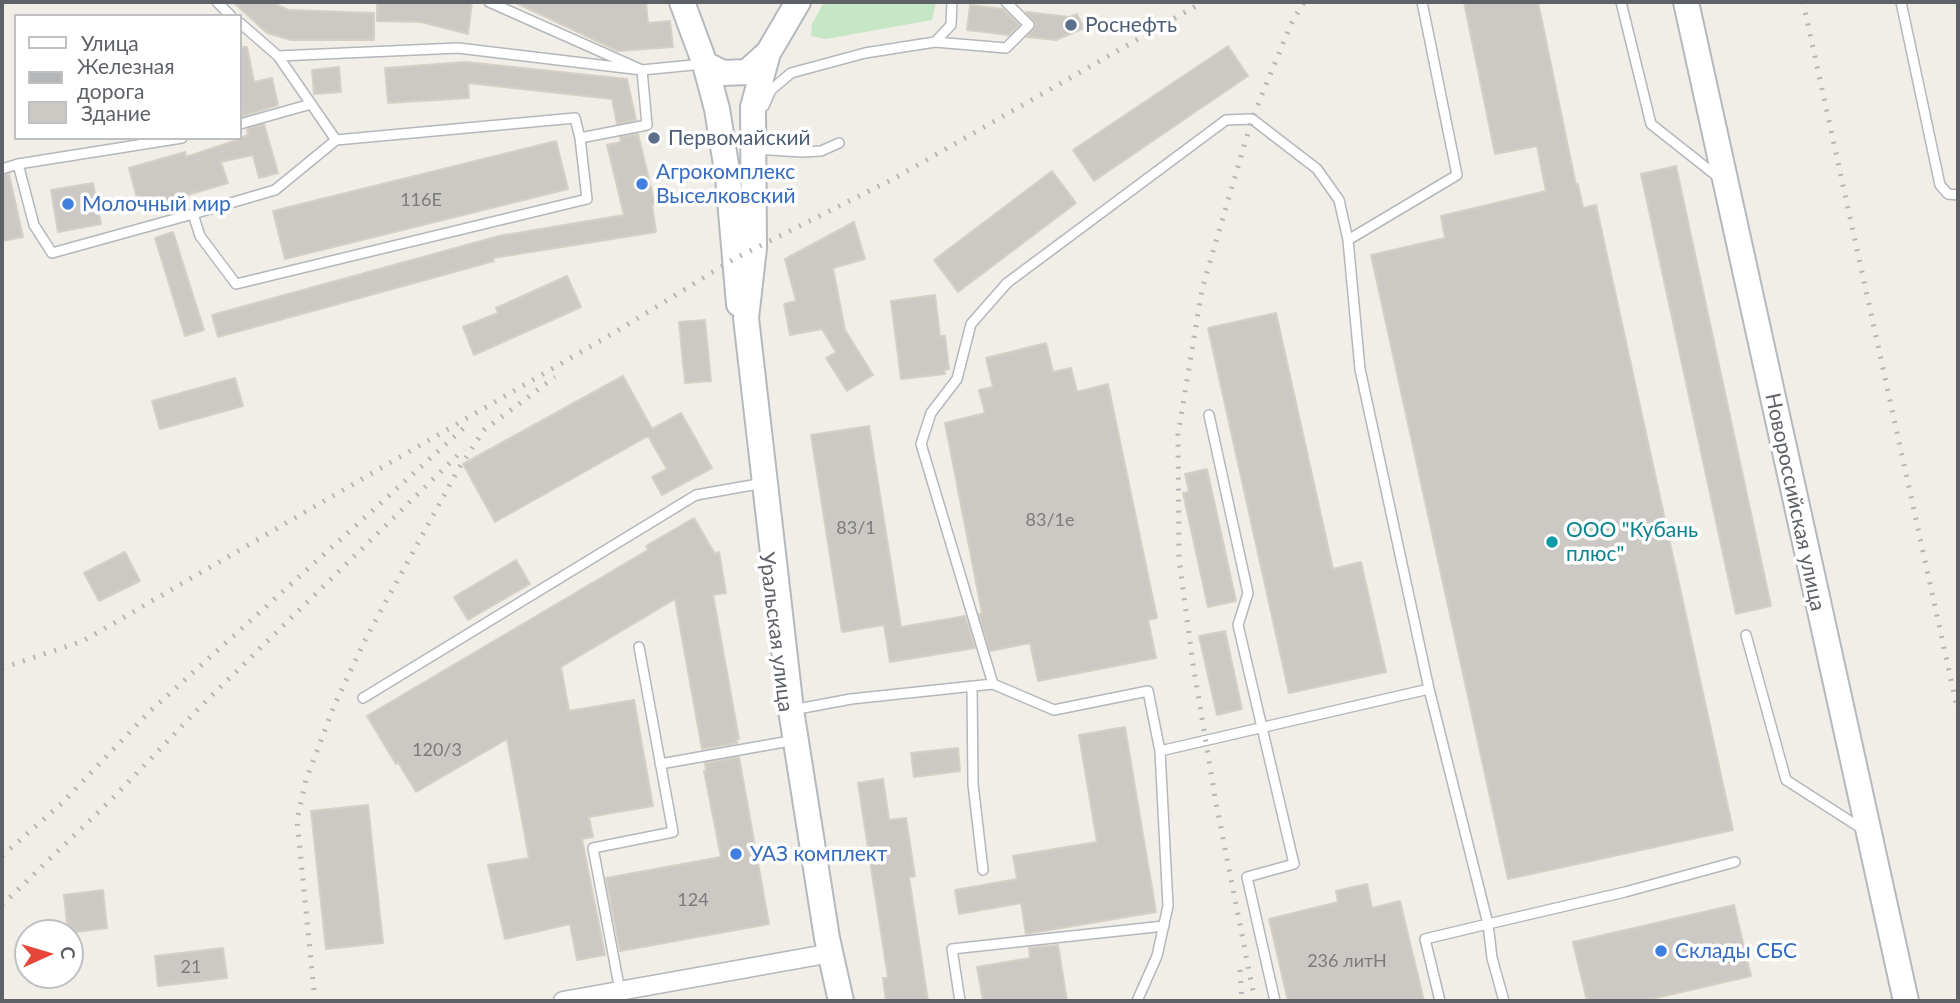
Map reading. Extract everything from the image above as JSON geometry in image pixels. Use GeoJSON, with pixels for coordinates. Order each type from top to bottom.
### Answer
{"type":"FeatureCollection","features":[{"type":"Feature","properties":{"kind":"main road","name":"Уральская улица"},"geometry":{"type":"LineString","coordinates":[[682,2],[705,64],[717,109],[726,163],[734,259],[791,710],[828,954]]}},
{"type":"Feature","properties":{"kind":"main road"},"geometry":{"type":"LineString","coordinates":[[705,64],[723,74],[747,72],[768,53],[798,2]]}},
{"type":"Feature","properties":{"kind":"main road","name":"Новороссийская улица"},"geometry":{"type":"LineString","coordinates":[[1686,2],[1906,1001]]}},
{"type":"Feature","properties":{"kind":"main road","name":"Уральская улица"},"geometry":{"type":"LineString","coordinates":[[768,53],[753,107],[754,248],[746,318],[790,741],[828,954],[839,1001]]}},
{"type":"Feature","properties":{"kind":"street"},"geometry":{"type":"LineString","coordinates":[[563,1001],[630,994],[828,954]]}},
{"type":"Feature","properties":{"kind":"lane"},"geometry":{"type":"LineString","coordinates":[[489,2],[642,70]]}},
{"type":"Feature","properties":{"kind":"lane"},"geometry":{"type":"LineString","coordinates":[[935,43],[951,25],[952,2]]}},
{"type":"Feature","properties":{"kind":"lane"},"geometry":{"type":"LineString","coordinates":[[839,143],[821,151],[752,149],[761,113],[771,90],[792,73],[864,53],[935,43],[1006,48],[1029,25],[1006,2]]}},
{"type":"Feature","properties":{"kind":"lane"},"geometry":{"type":"LineString","coordinates":[[1348,240],[1457,175],[1422,2]]}},
{"type":"Feature","properties":{"kind":"lane"},"geometry":{"type":"LineString","coordinates":[[1621,2],[1651,124],[1726,183]]}},
{"type":"Feature","properties":{"kind":"lane"},"geometry":{"type":"LineString","coordinates":[[1901,2],[1940,184],[1948,194],[1958,195]]}},
{"type":"Feature","properties":{"kind":"lane"},"geometry":{"type":"LineString","coordinates":[[242,25],[278,56],[336,140]]}},
{"type":"Feature","properties":{"kind":"lane"},"geometry":{"type":"LineString","coordinates":[[278,56],[458,48],[642,70],[705,64]]}},
{"type":"Feature","properties":{"kind":"lane"},"geometry":{"type":"LineString","coordinates":[[580,138],[646,125],[642,70]]}},
{"type":"Feature","properties":{"kind":"lane"},"geometry":{"type":"LineString","coordinates":[[242,123],[311,104]]}},
{"type":"Feature","properties":{"kind":"lane"},"geometry":{"type":"LineString","coordinates":[[18,164],[34,225],[52,253],[275,190],[336,140],[575,118],[580,138],[587,199],[236,284],[200,236],[193,214]]}},
{"type":"Feature","properties":{"kind":"lane"},"geometry":{"type":"LineString","coordinates":[[993,684],[921,443],[931,413],[957,379],[971,324],[1007,283],[1226,120],[1252,119],[1317,169],[1339,200],[1348,240],[1360,369],[1429,689],[1488,924],[1492,958],[1504,1001]]}},
{"type":"Feature","properties":{"kind":"lane"},"geometry":{"type":"LineString","coordinates":[[2,169],[18,164],[169,140]]}},
{"type":"Feature","properties":{"kind":"lane"},"geometry":{"type":"LineString","coordinates":[[1209,415],[1248,593],[1238,625],[1294,864],[1247,877],[1275,1001]]}},
{"type":"Feature","properties":{"kind":"lane"},"geometry":{"type":"LineString","coordinates":[[363,698],[695,495],[762,484]]}},
{"type":"Feature","properties":{"kind":"lane"},"geometry":{"type":"LineString","coordinates":[[1746,635],[1786,780],[1869,834]]}},
{"type":"Feature","properties":{"kind":"lane"},"geometry":{"type":"LineString","coordinates":[[630,994],[593,848],[673,832],[639,647]]}},
{"type":"Feature","properties":{"kind":"lane"},"geometry":{"type":"LineString","coordinates":[[791,710],[851,699],[993,684],[1054,710],[1148,691],[1160,751],[1168,906],[1157,956],[1137,1001]]}},
{"type":"Feature","properties":{"kind":"lane"},"geometry":{"type":"LineString","coordinates":[[972,687],[972,784],[983,870]]}},
{"type":"Feature","properties":{"kind":"lane"},"geometry":{"type":"LineString","coordinates":[[1160,751],[1429,689]]}},
{"type":"Feature","properties":{"kind":"lane"},"geometry":{"type":"LineString","coordinates":[[660,764],[790,741]]}},
{"type":"Feature","properties":{"kind":"lane"},"geometry":{"type":"LineString","coordinates":[[1440,1001],[1424,939],[1625,892],[1735,862]]}},
{"type":"Feature","properties":{"kind":"lane"},"geometry":{"type":"LineString","coordinates":[[960,1001],[952,949],[1164,926]]}},
{"type":"Feature","properties":{"kind":"green space"},"geometry":{"type":"Polygon","coordinates":[[[824,2],[936,2],[932,20],[826,39],[811,36],[812,24],[824,2]]]}},
{"type":"Feature","properties":{"kind":"building"},"geometry":{"type":"Polygon","coordinates":[[[233,2],[270,2],[289,10],[374,13],[374,40],[291,40],[267,33],[233,2]]]}},
{"type":"Feature","properties":{"kind":"building"},"geometry":{"type":"Polygon","coordinates":[[[377,2],[472,2],[468,34],[421,22],[377,21],[377,2]]]}},
{"type":"Feature","properties":{"kind":"building"},"geometry":{"type":"Polygon","coordinates":[[[514,2],[646,2],[648,23],[670,21],[673,47],[618,51],[514,2]]]}},
{"type":"Feature","properties":{"kind":"building","name":"ООО \"Кубань плюс\""},"geometry":{"type":"Polygon","coordinates":[[[1464,2],[1538,2],[1576,185],[1578,184],[1583,208],[1596,205],[1733,830],[1508,879],[1371,255],[1445,238],[1441,216],[1546,191],[1537,146],[1495,154],[1464,2]]]}},
{"type":"Feature","properties":{"kind":"building"},"geometry":{"type":"Polygon","coordinates":[[[970,5],[1003,9],[1019,25],[1009,35],[967,30],[970,5]]]}},
{"type":"Feature","properties":{"kind":"building"},"geometry":{"type":"Polygon","coordinates":[[[1026,12],[1070,17],[1077,14],[1084,28],[1056,40],[1027,37],[1036,24],[1026,12]]]}},
{"type":"Feature","properties":{"kind":"building"},"geometry":{"type":"Polygon","coordinates":[[[1228,46],[1248,76],[1094,181],[1073,150],[1228,46]]]}},
{"type":"Feature","properties":{"kind":"building"},"geometry":{"type":"Polygon","coordinates":[[[242,47],[247,47],[254,82],[272,78],[278,105],[243,116],[242,47]]]}},
{"type":"Feature","properties":{"kind":"building"},"geometry":{"type":"Polygon","coordinates":[[[466,62],[627,79],[636,120],[617,124],[612,99],[468,83],[469,98],[388,103],[385,68],[466,62]]]}},
{"type":"Feature","properties":{"kind":"building"},"geometry":{"type":"Polygon","coordinates":[[[339,67],[341,92],[314,94],[312,70],[339,67]]]}},
{"type":"Feature","properties":{"kind":"building"},"geometry":{"type":"Polygon","coordinates":[[[264,124],[278,173],[259,178],[253,155],[221,162],[228,183],[140,209],[129,168],[185,152],[186,157],[242,140],[242,137],[248,135],[247,129],[264,124]]]}},
{"type":"Feature","properties":{"kind":"building"},"geometry":{"type":"Polygon","coordinates":[[[638,134],[655,204],[652,205],[656,232],[493,258],[494,261],[218,337],[212,315],[499,236],[624,215],[607,145],[621,142],[620,137],[638,134]]]}},
{"type":"Feature","properties":{"kind":"building"},"geometry":{"type":"Polygon","coordinates":[[[556,141],[568,189],[285,259],[273,211],[556,141]]]}},
{"type":"Feature","properties":{"kind":"building"},"geometry":{"type":"Polygon","coordinates":[[[1676,166],[1771,606],[1736,614],[1641,174],[1676,166]]]}},
{"type":"Feature","properties":{"kind":"building"},"geometry":{"type":"Polygon","coordinates":[[[1052,171],[1076,203],[958,292],[934,260],[1052,171]]]}},
{"type":"Feature","properties":{"kind":"building"},"geometry":{"type":"Polygon","coordinates":[[[9,174],[23,237],[2,241],[2,176],[9,174]]]}},
{"type":"Feature","properties":{"kind":"building"},"geometry":{"type":"Polygon","coordinates":[[[93,183],[101,224],[58,232],[51,190],[93,183]]]}},
{"type":"Feature","properties":{"kind":"building"},"geometry":{"type":"Polygon","coordinates":[[[854,222],[865,259],[833,268],[845,330],[873,375],[847,391],[826,358],[836,352],[822,329],[790,335],[784,304],[796,301],[785,259],[854,222]]]}},
{"type":"Feature","properties":{"kind":"building"},"geometry":{"type":"Polygon","coordinates":[[[173,232],[204,330],[185,336],[155,238],[173,232]]]}},
{"type":"Feature","properties":{"kind":"building"},"geometry":{"type":"Polygon","coordinates":[[[567,276],[581,307],[474,355],[463,327],[498,313],[496,308],[567,276]]]}},
{"type":"Feature","properties":{"kind":"building"},"geometry":{"type":"Polygon","coordinates":[[[935,295],[940,336],[945,336],[949,369],[944,370],[945,374],[901,379],[891,301],[935,295]]]}},
{"type":"Feature","properties":{"kind":"building"},"geometry":{"type":"Polygon","coordinates":[[[1276,313],[1333,569],[1361,562],[1386,672],[1289,693],[1208,328],[1276,313]]]}},
{"type":"Feature","properties":{"kind":"building"},"geometry":{"type":"Polygon","coordinates":[[[705,320],[711,381],[685,383],[679,322],[705,320]]]}},
{"type":"Feature","properties":{"kind":"building"},"geometry":{"type":"Polygon","coordinates":[[[1046,343],[1053,372],[1071,368],[1077,392],[1108,384],[1157,618],[1148,620],[1156,658],[1038,681],[1030,643],[990,651],[979,614],[982,613],[945,423],[985,413],[979,390],[993,387],[986,358],[1046,343]]]}},
{"type":"Feature","properties":{"kind":"building"},"geometry":{"type":"Polygon","coordinates":[[[623,376],[652,429],[681,413],[712,468],[662,495],[652,477],[667,469],[648,436],[495,522],[463,464],[623,376]]]}},
{"type":"Feature","properties":{"kind":"building"},"geometry":{"type":"Polygon","coordinates":[[[235,378],[243,406],[160,429],[152,401],[235,378]]]}},
{"type":"Feature","properties":{"kind":"building"},"geometry":{"type":"Polygon","coordinates":[[[869,426],[901,627],[965,616],[975,648],[890,662],[884,625],[842,632],[811,435],[869,426]]]}},
{"type":"Feature","properties":{"kind":"building"},"geometry":{"type":"Polygon","coordinates":[[[1207,469],[1236,601],[1208,607],[1183,493],[1189,492],[1185,474],[1207,469]]]}},
{"type":"Feature","properties":{"kind":"building"},"geometry":{"type":"Polygon","coordinates":[[[694,518],[715,554],[719,552],[726,593],[713,595],[739,739],[736,739],[737,743],[702,749],[675,599],[561,667],[569,711],[634,700],[653,806],[589,817],[593,837],[582,839],[605,955],[577,960],[570,924],[505,939],[488,865],[529,858],[507,739],[416,792],[367,716],[648,550],[646,546],[694,518]]]}},
{"type":"Feature","properties":{"kind":"building"},"geometry":{"type":"Polygon","coordinates":[[[125,552],[140,581],[99,601],[84,573],[125,552]]]}},
{"type":"Feature","properties":{"kind":"building"},"geometry":{"type":"Polygon","coordinates":[[[516,560],[530,584],[468,620],[454,597],[516,560]]]}},
{"type":"Feature","properties":{"kind":"building"},"geometry":{"type":"Polygon","coordinates":[[[1225,631],[1242,709],[1217,715],[1199,636],[1225,631]]]}},
{"type":"Feature","properties":{"kind":"building"},"geometry":{"type":"Polygon","coordinates":[[[1125,727],[1156,912],[1026,934],[1021,903],[959,914],[955,890],[1017,879],[1013,856],[1097,842],[1079,735],[1125,727]]]}},
{"type":"Feature","properties":{"kind":"building"},"geometry":{"type":"Polygon","coordinates":[[[958,748],[960,771],[914,777],[911,753],[958,748]]]}},
{"type":"Feature","properties":{"kind":"building"},"geometry":{"type":"Polygon","coordinates":[[[739,757],[769,924],[620,951],[606,878],[721,857],[704,771],[705,763],[739,757]]]}},
{"type":"Feature","properties":{"kind":"building"},"geometry":{"type":"Polygon","coordinates":[[[883,779],[889,820],[906,818],[915,876],[909,877],[928,1001],[886,1001],[883,978],[888,978],[858,783],[883,779]]]}},
{"type":"Feature","properties":{"kind":"building"},"geometry":{"type":"Polygon","coordinates":[[[368,805],[383,943],[326,949],[311,811],[368,805]]]}},
{"type":"Feature","properties":{"kind":"building"},"geometry":{"type":"Polygon","coordinates":[[[1367,884],[1372,908],[1400,901],[1424,1001],[1288,1001],[1269,919],[1338,902],[1336,891],[1367,884]]]}},
{"type":"Feature","properties":{"kind":"building"},"geometry":{"type":"Polygon","coordinates":[[[103,890],[107,928],[84,931],[84,919],[67,919],[64,895],[103,890]]]}},
{"type":"Feature","properties":{"kind":"building"},"geometry":{"type":"Polygon","coordinates":[[[1734,905],[1751,976],[1643,1001],[1587,1001],[1573,942],[1734,905]]]}},
{"type":"Feature","properties":{"kind":"building"},"geometry":{"type":"Polygon","coordinates":[[[1058,945],[1067,1001],[983,1001],[977,967],[1030,958],[1029,948],[1058,945]]]}},
{"type":"Feature","properties":{"kind":"building"},"geometry":{"type":"Polygon","coordinates":[[[223,948],[227,978],[158,986],[155,956],[223,948]]]}},
{"type":"Feature","properties":{"kind":"railway"},"geometry":{"type":"LineString","coordinates":[[2,668],[83,641],[617,331],[734,259],[895,178],[1203,2]]}},
{"type":"Feature","properties":{"kind":"railway"},"geometry":{"type":"LineString","coordinates":[[1255,1001],[1216,803],[1193,664],[1179,559],[1178,435],[1202,289],[1252,119],[1291,24],[1304,2]]}},
{"type":"Feature","properties":{"kind":"railway"},"geometry":{"type":"LineString","coordinates":[[1803,2],[1958,712]]}},
{"type":"Feature","properties":{"kind":"railway"},"geometry":{"type":"LineString","coordinates":[[315,1001],[297,820],[306,780],[334,706],[367,636],[459,468],[484,430],[555,377]]}},
{"type":"Feature","properties":{"kind":"railway"},"geometry":{"type":"LineString","coordinates":[[2,856],[62,803],[147,714],[465,427]]}},
{"type":"Feature","properties":{"kind":"railway"},"geometry":{"type":"LineString","coordinates":[[2,905],[464,449]]}},
{"type":"Feature","properties":{"kind":"railway"},"geometry":{"type":"LineString","coordinates":[[1240,970],[1242,1001]]}},
{"type":"Feature","properties":{"kind":"place","name":"Роснефть"},"geometry":{"type":"Point","coordinates":[1071,25]}},
{"type":"Feature","properties":{"kind":"place","name":"Первомайский"},"geometry":{"type":"Point","coordinates":[654,138]}},
{"type":"Feature","properties":{"kind":"place","name":"Агрокомплекс Выселковский"},"geometry":{"type":"Point","coordinates":[642,184]}},
{"type":"Feature","properties":{"kind":"place","name":"Молочный мир"},"geometry":{"type":"Point","coordinates":[68,204]}},
{"type":"Feature","properties":{"kind":"place","name":"ООО \"Кубань плюс\""},"geometry":{"type":"Point","coordinates":[1552,542]}},
{"type":"Feature","properties":{"kind":"place","name":"УАЗ комплект"},"geometry":{"type":"Point","coordinates":[736,854]}},
{"type":"Feature","properties":{"kind":"place","name":"Склады СБС"},"geometry":{"type":"Point","coordinates":[1661,951]}}]}
